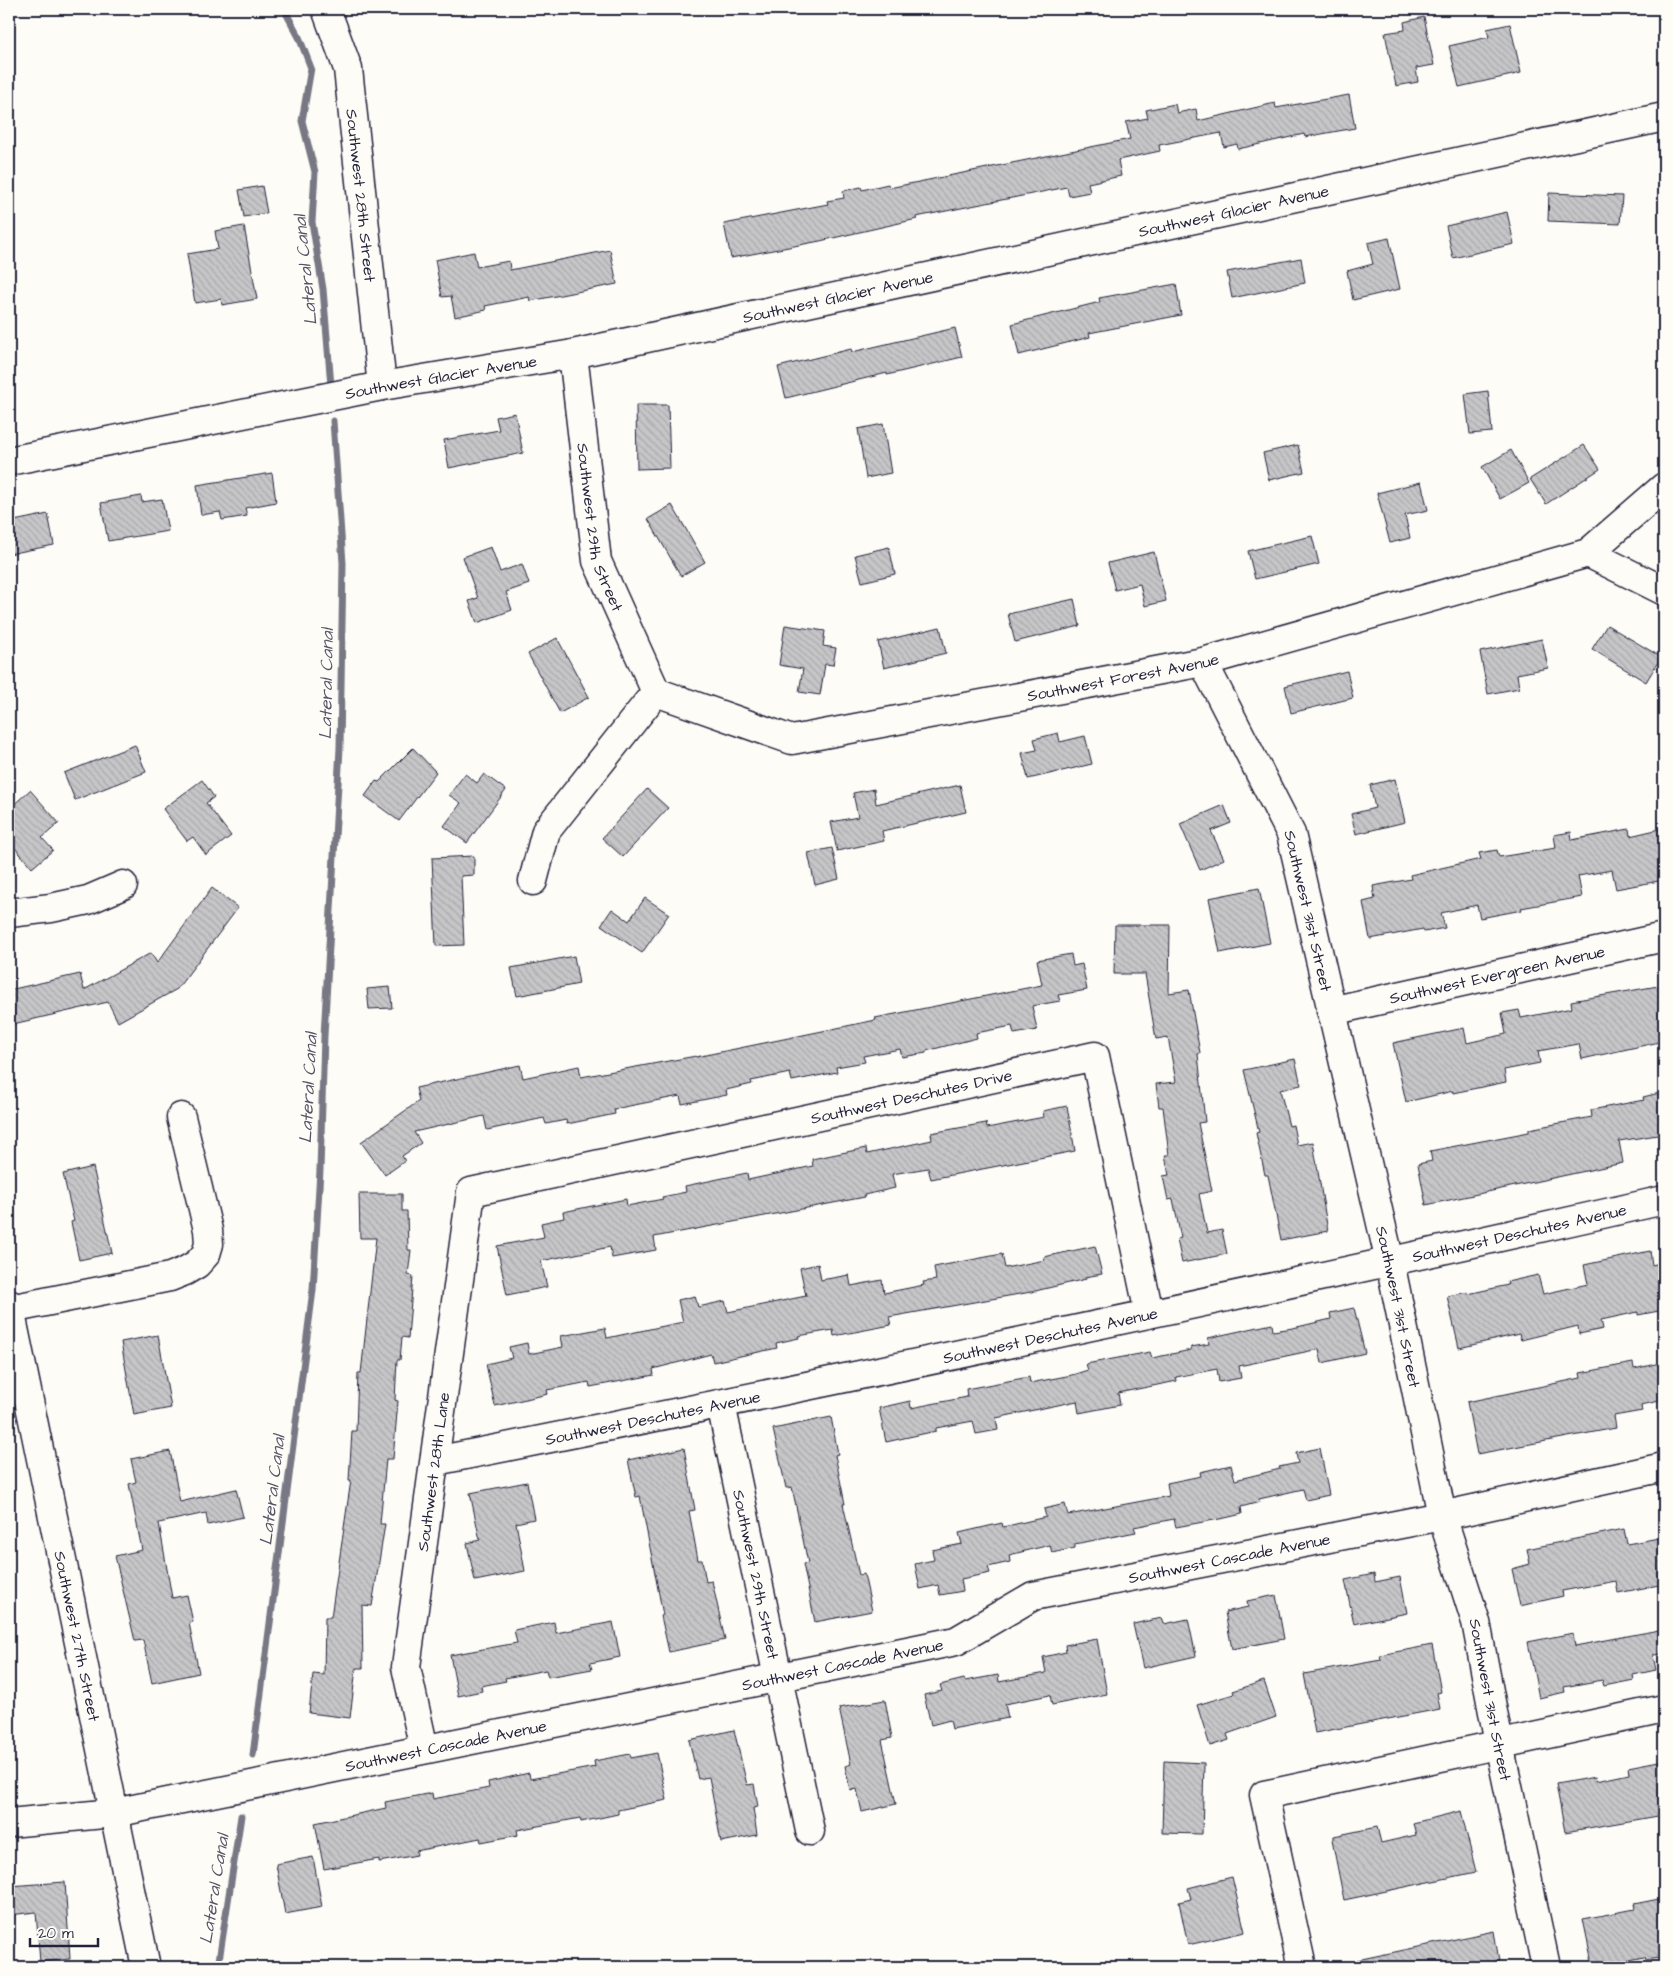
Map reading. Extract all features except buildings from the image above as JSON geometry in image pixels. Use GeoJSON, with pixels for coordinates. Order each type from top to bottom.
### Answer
{"type":"FeatureCollection","features":[{"type":"Feature","properties":{"kind":"street","name":"Southwest 28th Street"},"geometry":{"type":"LineString","coordinates":[[326,9],[348,69],[382,386]]}},
{"type":"Feature","properties":{"kind":"street","name":"Southwest Glacier Avenue"},"geometry":{"type":"LineString","coordinates":[[9,461],[382,386],[573,354],[1664,116]]}},
{"type":"Feature","properties":{"kind":"street","name":"Southwest 29th Street"},"geometry":{"type":"LineString","coordinates":[[573,354],[597,561],[656,692]]}},
{"type":"Feature","properties":{"kind":"street"},"geometry":{"type":"LineString","coordinates":[[1664,487],[1588,553],[1664,591]]}},
{"type":"Feature","properties":{"kind":"street","name":"Southwest Forest Avenue"},"geometry":{"type":"LineString","coordinates":[[656,692],[792,740],[1203,662],[1588,553]]}},
{"type":"Feature","properties":{"kind":"street","name":"Southwest 31st Street"},"geometry":{"type":"LineString","coordinates":[[1203,662],[1291,834],[1390,1262],[1442,1516],[1476,1622],[1546,1967]]}},
{"type":"Feature","properties":{"kind":"street"},"geometry":{"type":"LineString","coordinates":[[533,881],[546,831],[656,692]]}},
{"type":"Feature","properties":{"kind":"street"},"geometry":{"type":"LineString","coordinates":[[9,912],[51,908],[88,900],[123,885]]}},
{"type":"Feature","properties":{"kind":"street","name":"Southwest Evergreen Avenue"},"geometry":{"type":"LineString","coordinates":[[1331,1012],[1664,938]]}},
{"type":"Feature","properties":{"kind":"street","name":"Southwest Deschutes Drive"},"geometry":{"type":"LineString","coordinates":[[471,1192],[1094,1056],[1149,1313]]}},
{"type":"Feature","properties":{"kind":"street"},"geometry":{"type":"LineString","coordinates":[[9,1307],[170,1277],[197,1264],[206,1254],[209,1244],[208,1230],[181,1117]]}},
{"type":"Feature","properties":{"kind":"street","name":"Southwest 28th Lane"},"geometry":{"type":"LineString","coordinates":[[424,1749],[406,1667],[471,1192]]}},
{"type":"Feature","properties":{"kind":"street","name":"Southwest Deschutes Avenue"},"geometry":{"type":"LineString","coordinates":[[435,1461],[722,1404],[1390,1262],[1664,1200]]}},
{"type":"Feature","properties":{"kind":"street","name":"Southwest 27th Street"},"geometry":{"type":"LineString","coordinates":[[9,1307],[146,1967]]}},
{"type":"Feature","properties":{"kind":"street","name":"Southwest 29th Street"},"geometry":{"type":"LineString","coordinates":[[722,1404],[780,1677],[810,1831]]}},
{"type":"Feature","properties":{"kind":"street","name":"Southwest Cascade Avenue"},"geometry":{"type":"LineString","coordinates":[[9,1824],[114,1813],[956,1641],[1033,1596],[1442,1516],[1664,1467]]}},
{"type":"Feature","properties":{"kind":"street"},"geometry":{"type":"LineString","coordinates":[[1302,1967],[1264,1795],[1664,1709]]}},
{"type":"Feature","properties":{"kind":"waterway","name":"Lateral Canal"},"geometry":{"type":"LineString","coordinates":[[284,9],[299,37],[311,68],[302,121],[315,172],[312,222],[323,289],[331,386]]}},
{"type":"Feature","properties":{"kind":"waterway","name":"Lateral Canal"},"geometry":{"type":"LineString","coordinates":[[253,1755],[313,1290],[320,1170],[324,1036],[340,748],[343,563],[333,421]]}},
{"type":"Feature","properties":{"kind":"waterway","name":"Lateral Canal"},"geometry":{"type":"LineString","coordinates":[[218,1967],[241,1816]]}}]}
